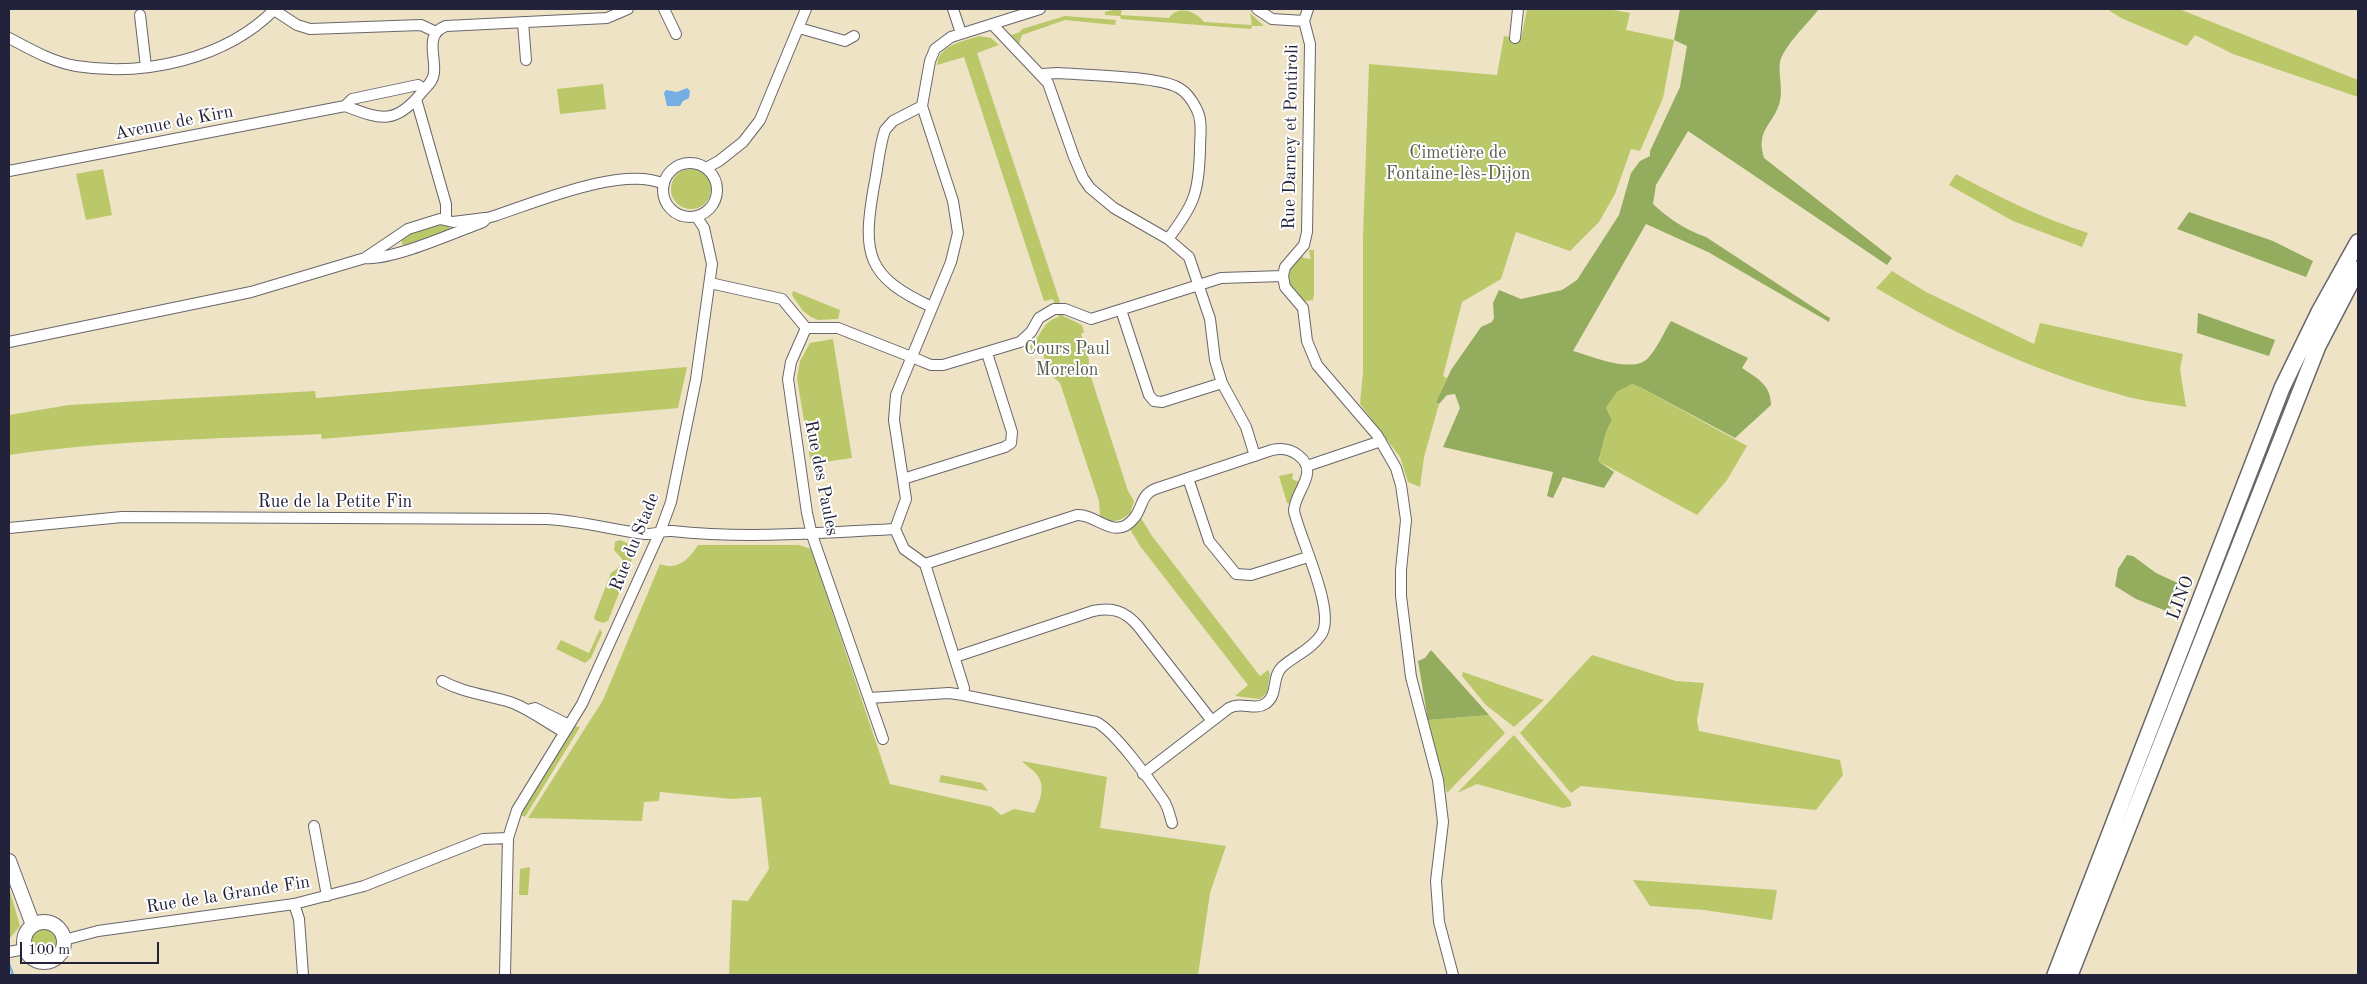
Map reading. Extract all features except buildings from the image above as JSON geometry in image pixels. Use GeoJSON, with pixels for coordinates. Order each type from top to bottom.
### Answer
{"type":"FeatureCollection","features":[{"type":"Feature","properties":{"kind":"highway","name":"LINO"},"geometry":{"type":"LineString","coordinates":[[2055,975],[2282,388],[2319,312],[2358,242]]}},
{"type":"Feature","properties":{"kind":"highway","name":"LINO"},"geometry":{"type":"LineString","coordinates":[[2070,975],[2318,346],[2358,270]]}},
{"type":"Feature","properties":{"kind":"main road"},"geometry":{"type":"LineString","coordinates":[[9,861],[33,925]]}},
{"type":"Feature","properties":{"kind":"main road"},"geometry":{"type":"LineString","coordinates":[[46,922],[53,924],[58,928],[64,940],[62,952],[47,969],[17,951],[26,933],[33,925],[46,922]]}},
{"type":"Feature","properties":{"kind":"street"},"geometry":{"type":"LineString","coordinates":[[345,106],[381,118],[398,113],[416,100],[432,81],[434,74],[432,40],[436,32],[446,26],[607,18],[628,9]]}},
{"type":"Feature","properties":{"kind":"street"},"geometry":{"type":"LineString","coordinates":[[664,9],[676,34]]}},
{"type":"Feature","properties":{"kind":"street"},"geometry":{"type":"LineString","coordinates":[[706,168],[719,161],[743,142],[760,120],[806,9]]}},
{"type":"Feature","properties":{"kind":"street"},"geometry":{"type":"LineString","coordinates":[[953,9],[961,33]]}},
{"type":"Feature","properties":{"kind":"street"},"geometry":{"type":"LineString","coordinates":[[963,695],[964,688],[925,564],[904,549],[895,529],[906,499],[894,409],[896,395],[951,262],[956,246],[958,227],[953,201],[922,106],[930,61],[935,48],[944,40],[1040,9]]}},
{"type":"Feature","properties":{"kind":"street"},"geometry":{"type":"LineString","coordinates":[[1257,9],[1272,19],[1304,21],[1308,9]]}},
{"type":"Feature","properties":{"kind":"street"},"geometry":{"type":"LineString","coordinates":[[1514,38],[1518,9]]}},
{"type":"Feature","properties":{"kind":"street"},"geometry":{"type":"LineString","coordinates":[[9,38],[36,53],[74,66],[100,68],[146,67],[185,60],[219,48],[240,36],[275,10],[297,25],[310,29],[422,25],[436,32]]}},
{"type":"Feature","properties":{"kind":"street"},"geometry":{"type":"LineString","coordinates":[[140,15],[146,67]]}},
{"type":"Feature","properties":{"kind":"street","name":"Rue Darney et Pontiroli"},"geometry":{"type":"LineString","coordinates":[[1283,276],[1287,263],[1304,246],[1307,232],[1310,44],[1304,21]]}},
{"type":"Feature","properties":{"kind":"street"},"geometry":{"type":"LineString","coordinates":[[523,22],[526,60]]}},
{"type":"Feature","properties":{"kind":"street"},"geometry":{"type":"LineString","coordinates":[[992,24],[1002,37],[1042,74],[1048,83],[1082,178],[1090,188],[1114,208],[1168,240],[1189,257],[1210,319],[1215,360],[1222,383],[1246,427],[1255,456]]}},
{"type":"Feature","properties":{"kind":"street"},"geometry":{"type":"LineString","coordinates":[[799,28],[845,41],[854,36]]}},
{"type":"Feature","properties":{"kind":"street"},"geometry":{"type":"LineString","coordinates":[[1042,74],[1058,73],[1152,80],[1178,87],[1189,96],[1196,107],[1201,123],[1200,181],[1187,214],[1168,240]]}},
{"type":"Feature","properties":{"kind":"street","name":"Avenue de Kirn"},"geometry":{"type":"LineString","coordinates":[[9,171],[345,106],[352,99],[418,85],[424,89]]}},
{"type":"Feature","properties":{"kind":"street"},"geometry":{"type":"LineString","coordinates":[[416,100],[454,233]]}},
{"type":"Feature","properties":{"kind":"street"},"geometry":{"type":"LineString","coordinates":[[922,106],[893,121],[886,130],[868,231],[872,254],[887,280],[901,293],[932,308]]}},
{"type":"Feature","properties":{"kind":"street"},"geometry":{"type":"LineString","coordinates":[[680,164],[698,164],[706,168],[716,181],[716,197],[709,209],[696,216],[687,216],[671,209],[666,202],[664,184],[667,176],[680,164]]}},
{"type":"Feature","properties":{"kind":"street"},"geometry":{"type":"LineString","coordinates":[[9,342],[251,292],[365,258],[398,238],[408,229],[440,219],[487,218],[569,191],[614,180],[635,177],[654,179],[664,184]]}},
{"type":"Feature","properties":{"kind":"street","name":"Rue du Stade"},"geometry":{"type":"LineString","coordinates":[[509,833],[518,810],[582,704],[660,532],[671,502],[696,379],[712,264],[704,228],[696,216]]}},
{"type":"Feature","properties":{"kind":"street"},"geometry":{"type":"LineString","coordinates":[[365,258],[372,259],[403,250],[483,222],[487,218]]}},
{"type":"Feature","properties":{"kind":"street"},"geometry":{"type":"LineString","coordinates":[[398,238],[403,250]]}},
{"type":"Feature","properties":{"kind":"street"},"geometry":{"type":"LineString","coordinates":[[710,283],[782,299],[806,328],[838,328],[910,358],[931,365],[944,365],[1024,340],[1039,318],[1054,309],[1065,310],[1091,319],[1230,277],[1283,276],[1288,292],[1304,310],[1307,341],[1316,365],[1381,441],[1396,468],[1405,503],[1406,528],[1400,588],[1412,683],[1438,780],[1443,822],[1436,881],[1439,922],[1453,975]]}},
{"type":"Feature","properties":{"kind":"street"},"geometry":{"type":"LineString","coordinates":[[1121,310],[1149,395],[1154,401],[1162,402],[1222,383]]}},
{"type":"Feature","properties":{"kind":"street","name":"Rue des Paules"},"geometry":{"type":"LineString","coordinates":[[806,328],[794,355],[788,378],[812,535],[883,739]]}},
{"type":"Feature","properties":{"kind":"street"},"geometry":{"type":"LineString","coordinates":[[903,479],[1006,447],[1011,443],[1012,432],[987,353]]}},
{"type":"Feature","properties":{"kind":"street"},"geometry":{"type":"LineString","coordinates":[[1307,466],[1381,441]]}},
{"type":"Feature","properties":{"kind":"street"},"geometry":{"type":"LineString","coordinates":[[925,564],[1077,515],[1091,517],[1108,527],[1123,526],[1134,518],[1142,500],[1149,492],[1272,450],[1286,449],[1297,454],[1307,466],[1306,479],[1296,499],[1294,508],[1308,557],[1326,608],[1326,623],[1322,635],[1279,670],[1275,678],[1274,693],[1267,703],[1258,706],[1236,705],[1143,774]]}},
{"type":"Feature","properties":{"kind":"street"},"geometry":{"type":"LineString","coordinates":[[1188,478],[1209,541],[1236,574],[1251,575],[1308,557]]}},
{"type":"Feature","properties":{"kind":"street","name":"Rue de la Petite Fin"},"geometry":{"type":"LineString","coordinates":[[9,528],[122,517],[575,520],[648,534],[660,532],[717,535],[812,535],[895,529]]}},
{"type":"Feature","properties":{"kind":"street"},"geometry":{"type":"LineString","coordinates":[[955,657],[1093,611],[1115,609],[1127,614],[1138,626],[1212,721]]}},
{"type":"Feature","properties":{"kind":"street"},"geometry":{"type":"LineString","coordinates":[[442,681],[465,692],[509,702],[528,710],[532,715],[567,729]]}},
{"type":"Feature","properties":{"kind":"street"},"geometry":{"type":"LineString","coordinates":[[869,698],[949,693],[1100,724],[1110,731],[1165,802],[1172,823]]}},
{"type":"Feature","properties":{"kind":"street"},"geometry":{"type":"LineString","coordinates":[[314,826],[327,896]]}},
{"type":"Feature","properties":{"kind":"street"},"geometry":{"type":"LineString","coordinates":[[505,975],[509,833]]}},
{"type":"Feature","properties":{"kind":"street","name":"Rue de la Grande Fin"},"geometry":{"type":"LineString","coordinates":[[64,940],[106,930],[294,904],[364,886],[483,839],[509,833]]}},
{"type":"Feature","properties":{"kind":"street"},"geometry":{"type":"LineString","coordinates":[[294,904],[299,919],[303,975]]}},
{"type":"Feature","properties":{"kind":"green space"},"geometry":{"type":"Polygon","coordinates":[[[1122,9],[1121,15],[1169,18],[1177,12],[1186,11],[1196,15],[1204,22],[1252,25],[1250,13],[1264,26],[1252,26],[1251,29],[1121,19],[1120,16],[1105,15],[1105,12],[1122,9]]]}},
{"type":"Feature","properties":{"kind":"green space","name":"Cimetière de Fontaine-lès-Dijon"},"geometry":{"type":"Polygon","coordinates":[[[1527,9],[1607,9],[1630,13],[1626,30],[1674,40],[1663,98],[1640,151],[1631,149],[1615,194],[1599,222],[1570,251],[1516,232],[1501,279],[1462,302],[1443,376],[1447,378],[1436,402],[1439,404],[1424,457],[1420,487],[1408,482],[1400,457],[1360,404],[1363,372],[1363,237],[1369,64],[1497,75],[1504,36],[1521,39],[1527,9]]]}},
{"type":"Feature","properties":{"kind":"green space"},"geometry":{"type":"Polygon","coordinates":[[[1680,9],[1819,9],[1791,42],[1782,56],[1780,62],[1780,101],[1762,140],[1764,158],[1892,258],[1887,265],[1688,131],[1656,185],[1653,204],[1678,223],[1706,237],[1830,318],[1829,322],[1708,252],[1646,224],[1573,351],[1612,363],[1634,364],[1642,362],[1655,349],[1671,321],[1748,358],[1742,368],[1766,387],[1769,392],[1771,405],[1735,438],[1632,384],[1617,392],[1606,408],[1612,420],[1607,430],[1598,461],[1614,472],[1604,488],[1563,477],[1553,498],[1547,496],[1553,472],[1443,447],[1460,408],[1455,394],[1447,395],[1439,404],[1436,402],[1451,370],[1481,327],[1492,322],[1494,318],[1493,303],[1499,290],[1521,299],[1562,290],[1577,280],[1619,215],[1631,173],[1640,161],[1650,156],[1650,151],[1680,87],[1687,46],[1674,40],[1680,9]]]}},
{"type":"Feature","properties":{"kind":"green space"},"geometry":{"type":"Polygon","coordinates":[[[2107,9],[2179,9],[2358,80],[2358,97],[2233,54],[2195,35],[2187,46],[2121,18],[2107,9]]]}},
{"type":"Feature","properties":{"kind":"green space"},"geometry":{"type":"Polygon","coordinates":[[[1065,16],[1116,20],[1115,25],[1065,20],[1022,35],[1019,44],[1011,35],[1020,32],[1022,29],[1065,16]]]}},
{"type":"Feature","properties":{"kind":"green space","name":"Cours Paul Morelon"},"geometry":{"type":"Polygon","coordinates":[[[979,36],[991,38],[999,45],[977,53],[1063,316],[1082,325],[1084,332],[1081,334],[1089,360],[1089,371],[1128,491],[1134,501],[1131,511],[1139,521],[1141,518],[1152,536],[1260,676],[1268,670],[1270,674],[1267,693],[1260,699],[1235,696],[1248,685],[1140,546],[1130,529],[1136,524],[1129,514],[1115,521],[1104,519],[1100,516],[1099,501],[1060,383],[1049,373],[1041,347],[1031,350],[1030,346],[1049,322],[1059,317],[1053,299],[1044,301],[964,57],[937,65],[942,52],[947,48],[979,36]]]}},
{"type":"Feature","properties":{"kind":"green space"},"geometry":{"type":"Polygon","coordinates":[[[603,84],[606,109],[560,114],[557,89],[603,84]]]}},
{"type":"Feature","properties":{"kind":"green space"},"geometry":{"type":"Polygon","coordinates":[[[103,169],[112,215],[86,220],[76,174],[103,169]]]}},
{"type":"Feature","properties":{"kind":"green space"},"geometry":{"type":"Polygon","coordinates":[[[691,169],[705,175],[711,189],[705,203],[691,209],[677,203],[671,189],[677,175],[691,169]]]}},
{"type":"Feature","properties":{"kind":"green space"},"geometry":{"type":"Polygon","coordinates":[[[1956,174],[2020,207],[2088,233],[2082,247],[2013,221],[1949,185],[1956,174]]]}},
{"type":"Feature","properties":{"kind":"green space"},"geometry":{"type":"Polygon","coordinates":[[[2189,212],[2273,241],[2313,261],[2306,277],[2177,229],[2189,212]]]}},
{"type":"Feature","properties":{"kind":"green space"},"geometry":{"type":"Polygon","coordinates":[[[442,224],[448,224],[450,231],[405,246],[402,244],[402,236],[442,224]]]}},
{"type":"Feature","properties":{"kind":"green space"},"geometry":{"type":"Polygon","coordinates":[[[1309,250],[1314,250],[1314,294],[1313,300],[1305,301],[1294,291],[1289,279],[1295,261],[1301,255],[1304,258],[1311,259],[1309,250]]]}},
{"type":"Feature","properties":{"kind":"green space"},"geometry":{"type":"Polygon","coordinates":[[[1892,271],[1926,292],[2034,344],[2040,323],[2183,354],[2180,369],[2186,407],[2135,398],[2086,385],[1994,349],[1934,320],[1876,288],[1892,271]]]}},
{"type":"Feature","properties":{"kind":"green space"},"geometry":{"type":"Polygon","coordinates":[[[793,291],[840,310],[838,319],[818,320],[811,317],[803,311],[792,295],[793,291]]]}},
{"type":"Feature","properties":{"kind":"green space"},"geometry":{"type":"Polygon","coordinates":[[[2198,313],[2275,340],[2269,356],[2197,333],[2198,313]]]}},
{"type":"Feature","properties":{"kind":"green space"},"geometry":{"type":"Polygon","coordinates":[[[833,339],[852,458],[811,464],[797,378],[800,361],[810,343],[833,339]]]}},
{"type":"Feature","properties":{"kind":"green space"},"geometry":{"type":"Polygon","coordinates":[[[687,367],[678,408],[322,439],[321,434],[165,441],[87,446],[9,455],[9,415],[69,405],[315,391],[316,398],[687,367]]]}},
{"type":"Feature","properties":{"kind":"green space"},"geometry":{"type":"Polygon","coordinates":[[[1632,384],[1747,446],[1727,480],[1697,515],[1598,461],[1607,430],[1612,420],[1606,408],[1617,392],[1632,384]]]}},
{"type":"Feature","properties":{"kind":"green space"},"geometry":{"type":"Polygon","coordinates":[[[1293,473],[1292,479],[1302,483],[1291,504],[1287,503],[1279,476],[1293,473]]]}},
{"type":"Feature","properties":{"kind":"green space"},"geometry":{"type":"Polygon","coordinates":[[[619,540],[629,546],[633,557],[608,621],[603,623],[595,620],[594,617],[611,573],[622,565],[622,559],[614,550],[615,542],[619,540]]]}},
{"type":"Feature","properties":{"kind":"green space"},"geometry":{"type":"Polygon","coordinates":[[[698,545],[799,545],[811,549],[890,784],[992,807],[1001,815],[1014,809],[1034,813],[1042,789],[1040,779],[1022,761],[1107,777],[1100,828],[1226,846],[1210,893],[1198,975],[729,975],[732,900],[748,901],[769,869],[761,797],[732,799],[660,792],[659,801],[644,802],[642,821],[528,818],[603,700],[660,564],[666,566],[678,565],[691,555],[698,545]]]}},
{"type":"Feature","properties":{"kind":"green space"},"geometry":{"type":"Polygon","coordinates":[[[2127,555],[2133,556],[2156,573],[2180,584],[2169,612],[2136,599],[2115,586],[2118,569],[2127,555]]]}},
{"type":"Feature","properties":{"kind":"green space"},"geometry":{"type":"Polygon","coordinates":[[[600,629],[602,633],[591,658],[585,663],[556,649],[561,640],[589,653],[600,629]]]}},
{"type":"Feature","properties":{"kind":"green space"},"geometry":{"type":"Polygon","coordinates":[[[1431,650],[1489,715],[1428,720],[1418,661],[1425,658],[1431,650]]]}},
{"type":"Feature","properties":{"kind":"green space"},"geometry":{"type":"Polygon","coordinates":[[[1592,655],[1676,681],[1704,683],[1697,720],[1699,731],[1840,760],[1843,775],[1816,810],[1581,786],[1571,793],[1520,733],[1592,655]]]}},
{"type":"Feature","properties":{"kind":"green space"},"geometry":{"type":"Polygon","coordinates":[[[1463,672],[1544,700],[1514,727],[1486,705],[1462,676],[1463,672]]]}},
{"type":"Feature","properties":{"kind":"green space"},"geometry":{"type":"Polygon","coordinates":[[[1489,715],[1505,733],[1447,793],[1428,720],[1489,715]]]}},
{"type":"Feature","properties":{"kind":"green space"},"geometry":{"type":"Polygon","coordinates":[[[574,726],[580,727],[525,817],[521,815],[526,802],[574,726]]]}},
{"type":"Feature","properties":{"kind":"green space"},"geometry":{"type":"Polygon","coordinates":[[[1514,735],[1571,802],[1571,806],[1563,808],[1477,784],[1457,793],[1514,735]]]}},
{"type":"Feature","properties":{"kind":"green space"},"geometry":{"type":"Polygon","coordinates":[[[941,775],[982,783],[988,791],[939,782],[941,775]]]}},
{"type":"Feature","properties":{"kind":"green space"},"geometry":{"type":"Polygon","coordinates":[[[530,867],[528,895],[519,895],[520,869],[530,867]]]}},
{"type":"Feature","properties":{"kind":"green space"},"geometry":{"type":"Polygon","coordinates":[[[1633,880],[1777,890],[1772,920],[1704,910],[1650,906],[1633,880]]]}},
{"type":"Feature","properties":{"kind":"green space"},"geometry":{"type":"Polygon","coordinates":[[[9,888],[20,926],[10,938],[9,936],[9,888]]]}},
{"type":"Feature","properties":{"kind":"green space"},"geometry":{"type":"Polygon","coordinates":[[[44,927],[55,931],[59,942],[55,953],[44,957],[33,953],[29,942],[33,931],[44,927]]]}},
{"type":"Feature","properties":{"kind":"water"},"geometry":{"type":"Polygon","coordinates":[[[687,88],[690,91],[689,98],[683,101],[680,106],[667,106],[664,93],[666,90],[677,92],[687,88]]]}},
{"type":"Feature","properties":{"kind":"waterway"},"geometry":{"type":"LineString","coordinates":[[9,964],[13,975]]}}]}
